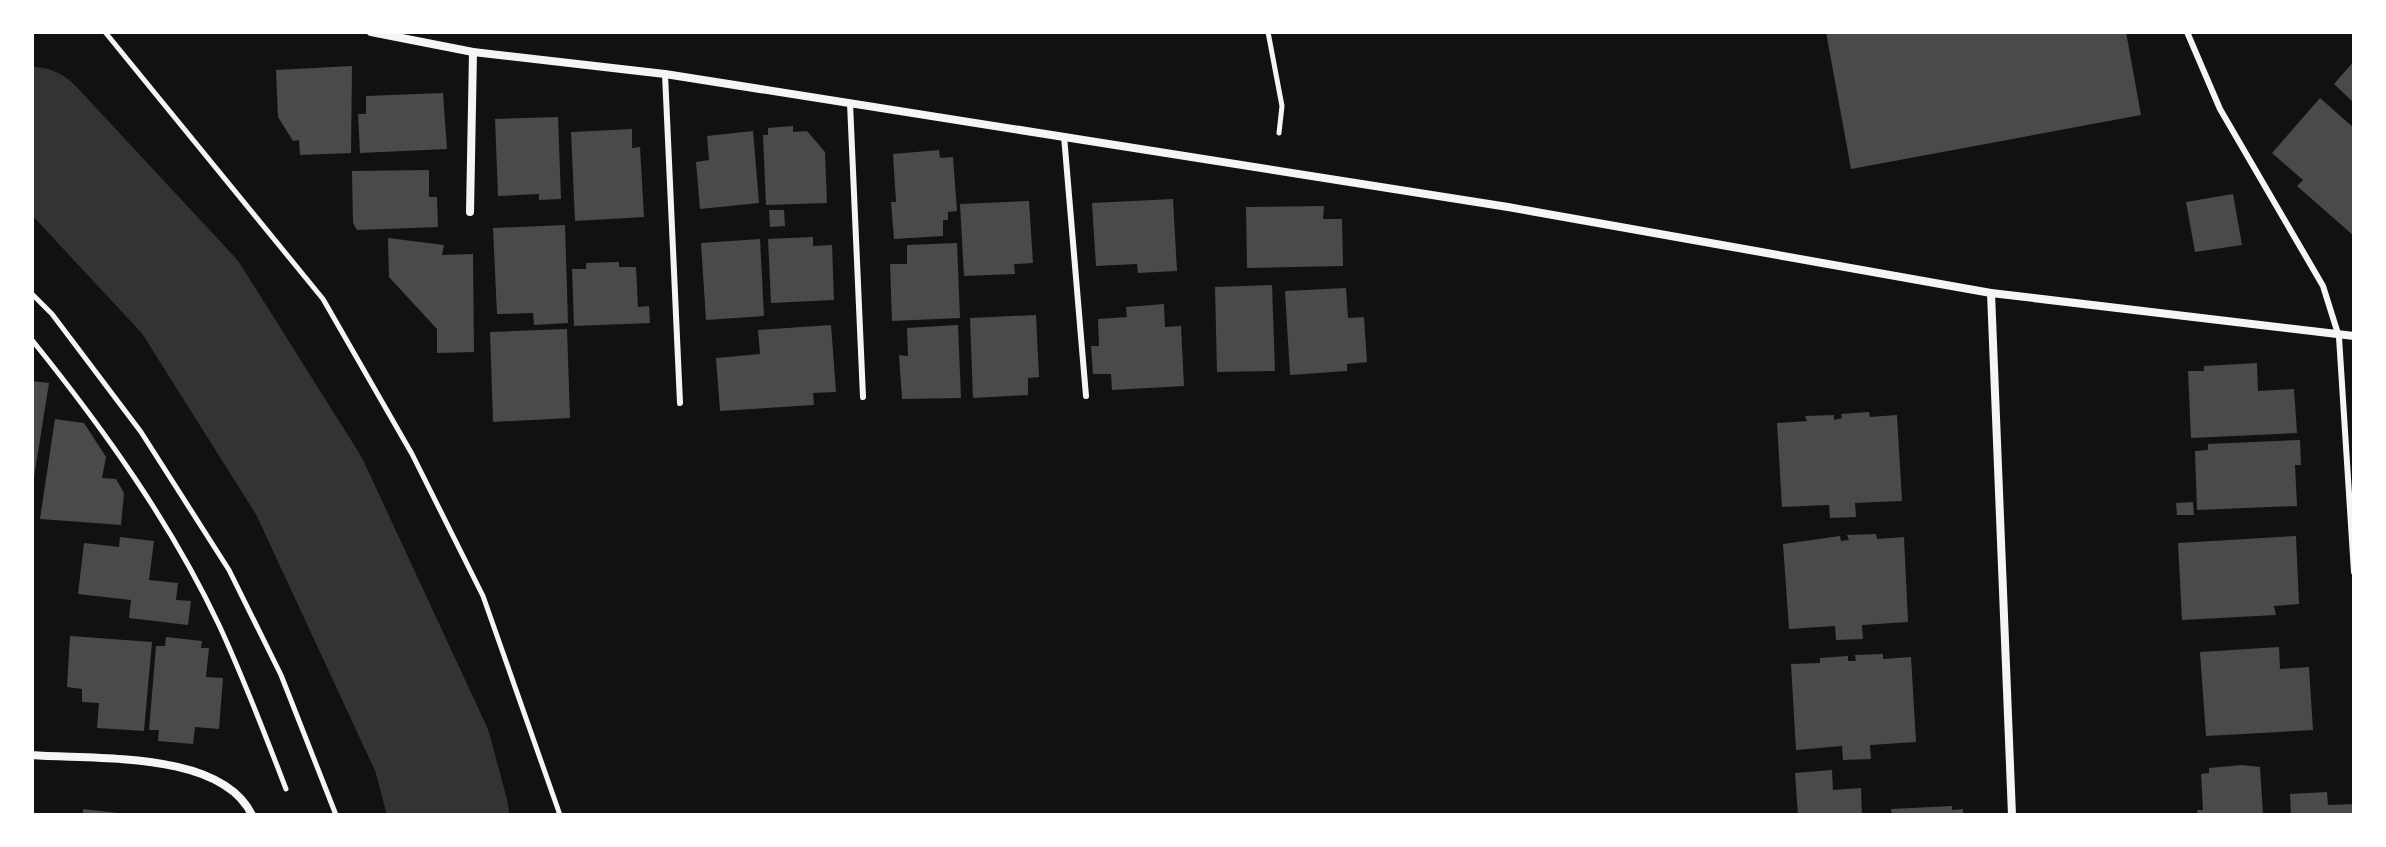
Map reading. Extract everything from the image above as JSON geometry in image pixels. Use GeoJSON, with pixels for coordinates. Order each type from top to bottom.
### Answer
{"type":"FeatureCollection","features":[{"type":"Feature","properties":{"kind":"street"},"geometry":{"type":"LineString","coordinates":[[371,32],[473,52],[665,74],[1508,207],[1991,293],[2339,337],[2354,336]]}},
{"type":"Feature","properties":{"kind":"street"},"geometry":{"type":"LineString","coordinates":[[470,212],[473,52]]}},
{"type":"Feature","properties":{"kind":"street"},"geometry":{"type":"LineString","coordinates":[[1991,293],[2012,815]]}},
{"type":"Feature","properties":{"kind":"street"},"geometry":{"type":"LineString","coordinates":[[32,755],[183,766],[231,788],[247,804],[252,815]]}},
{"type":"Feature","properties":{"kind":"lane"},"geometry":{"type":"LineString","coordinates":[[2187,32],[2220,109],[2323,286],[2339,337],[2354,572]]}},
{"type":"Feature","properties":{"kind":"lane"},"geometry":{"type":"LineString","coordinates":[[665,74],[680,403]]}},
{"type":"Feature","properties":{"kind":"lane"},"geometry":{"type":"LineString","coordinates":[[850,103],[863,397]]}},
{"type":"Feature","properties":{"kind":"lane"},"geometry":{"type":"LineString","coordinates":[[1064,136],[1086,396]]}},
{"type":"Feature","properties":{"kind":"path"},"geometry":{"type":"LineString","coordinates":[[105,32],[323,299],[412,454],[483,596],[560,815]]}},
{"type":"Feature","properties":{"kind":"path"},"geometry":{"type":"LineString","coordinates":[[1268,32],[1282,106],[1274,170]]}},
{"type":"Feature","properties":{"kind":"path"},"geometry":{"type":"LineString","coordinates":[[32,294],[52,314],[141,432],[229,570],[281,675],[336,815]]}},
{"type":"Feature","properties":{"kind":"path"},"geometry":{"type":"LineString","coordinates":[[32,340],[85,406],[164,524],[218,623],[291,802]]}},
{"type":"Feature","properties":{"kind":"building"},"geometry":{"type":"Polygon","coordinates":[[[1826,32],[2126,32],[2141,115],[1851,169],[1826,32]]]}},
{"type":"Feature","properties":{"kind":"building"},"geometry":{"type":"Polygon","coordinates":[[[2354,61],[2354,103],[2334,84],[2354,61]]]}},
{"type":"Feature","properties":{"kind":"building"},"geometry":{"type":"Polygon","coordinates":[[[352,66],[351,153],[300,155],[299,140],[293,141],[278,117],[276,70],[352,66]]]}},
{"type":"Feature","properties":{"kind":"building"},"geometry":{"type":"Polygon","coordinates":[[[443,93],[447,149],[360,153],[358,114],[366,114],[366,96],[443,93]]]}},
{"type":"Feature","properties":{"kind":"building"},"geometry":{"type":"Polygon","coordinates":[[[2320,98],[2354,128],[2354,236],[2297,186],[2303,180],[2272,153],[2320,98]]]}},
{"type":"Feature","properties":{"kind":"building"},"geometry":{"type":"Polygon","coordinates":[[[558,117],[561,199],[539,200],[539,194],[498,196],[495,119],[558,117]]]}},
{"type":"Feature","properties":{"kind":"building"},"geometry":{"type":"Polygon","coordinates":[[[793,126],[793,132],[807,131],[825,152],[827,203],[766,205],[763,135],[768,135],[768,128],[793,126]]]}},
{"type":"Feature","properties":{"kind":"building"},"geometry":{"type":"Polygon","coordinates":[[[632,129],[632,148],[640,147],[644,217],[575,221],[571,132],[632,129]]]}},
{"type":"Feature","properties":{"kind":"building"},"geometry":{"type":"Polygon","coordinates":[[[753,131],[759,203],[700,209],[696,162],[709,160],[707,136],[753,131]]]}},
{"type":"Feature","properties":{"kind":"building"},"geometry":{"type":"Polygon","coordinates":[[[939,150],[940,158],[953,157],[957,211],[948,212],[948,220],[943,220],[943,236],[894,239],[891,202],[896,202],[893,154],[939,150]]]}},
{"type":"Feature","properties":{"kind":"building"},"geometry":{"type":"Polygon","coordinates":[[[429,170],[429,197],[437,197],[438,227],[357,230],[353,223],[352,171],[429,170]]]}},
{"type":"Feature","properties":{"kind":"building"},"geometry":{"type":"Polygon","coordinates":[[[2233,194],[2242,245],[2195,252],[2186,202],[2233,194]]]}},
{"type":"Feature","properties":{"kind":"building"},"geometry":{"type":"Polygon","coordinates":[[[1173,199],[1177,271],[1138,273],[1137,264],[1096,266],[1092,203],[1173,199]]]}},
{"type":"Feature","properties":{"kind":"building"},"geometry":{"type":"Polygon","coordinates":[[[1029,201],[1033,263],[1014,264],[1015,274],[964,276],[960,204],[1029,201]]]}},
{"type":"Feature","properties":{"kind":"building"},"geometry":{"type":"Polygon","coordinates":[[[1324,206],[1323,219],[1342,219],[1343,266],[1247,268],[1246,207],[1324,206]]]}},
{"type":"Feature","properties":{"kind":"building"},"geometry":{"type":"Polygon","coordinates":[[[769,210],[784,210],[785,226],[770,227],[769,210]]]}},
{"type":"Feature","properties":{"kind":"building"},"geometry":{"type":"Polygon","coordinates":[[[565,225],[568,323],[534,325],[533,313],[497,314],[493,228],[565,225]]]}},
{"type":"Feature","properties":{"kind":"building"},"geometry":{"type":"Polygon","coordinates":[[[813,237],[813,246],[832,245],[834,300],[771,303],[768,239],[813,237]]]}},
{"type":"Feature","properties":{"kind":"building"},"geometry":{"type":"Polygon","coordinates":[[[388,238],[444,245],[442,255],[473,254],[474,352],[437,353],[437,329],[389,277],[388,238]]]}},
{"type":"Feature","properties":{"kind":"building"},"geometry":{"type":"Polygon","coordinates":[[[760,239],[764,316],[706,320],[701,243],[760,239]]]}},
{"type":"Feature","properties":{"kind":"building"},"geometry":{"type":"Polygon","coordinates":[[[957,243],[960,318],[892,321],[890,264],[907,264],[907,245],[957,243]]]}},
{"type":"Feature","properties":{"kind":"building"},"geometry":{"type":"Polygon","coordinates":[[[619,262],[619,267],[636,267],[638,307],[649,306],[650,323],[574,326],[572,269],[586,269],[586,263],[619,262]]]}},
{"type":"Feature","properties":{"kind":"building"},"geometry":{"type":"Polygon","coordinates":[[[1272,285],[1275,371],[1217,372],[1215,287],[1272,285]]]}},
{"type":"Feature","properties":{"kind":"building"},"geometry":{"type":"Polygon","coordinates":[[[1346,288],[1348,318],[1364,317],[1367,362],[1347,364],[1347,371],[1290,375],[1285,291],[1346,288]]]}},
{"type":"Feature","properties":{"kind":"building"},"geometry":{"type":"Polygon","coordinates":[[[1164,304],[1165,327],[1181,326],[1184,386],[1112,390],[1111,374],[1093,374],[1091,346],[1099,346],[1098,319],[1127,317],[1126,307],[1164,304]]]}},
{"type":"Feature","properties":{"kind":"building"},"geometry":{"type":"Polygon","coordinates":[[[1036,315],[1039,377],[1028,378],[1028,395],[973,398],[970,318],[1036,315]]]}},
{"type":"Feature","properties":{"kind":"building"},"geometry":{"type":"Polygon","coordinates":[[[831,325],[836,392],[813,393],[814,405],[720,411],[716,358],[760,354],[758,330],[831,325]]]}},
{"type":"Feature","properties":{"kind":"building"},"geometry":{"type":"Polygon","coordinates":[[[958,325],[961,398],[902,399],[899,355],[908,356],[907,328],[958,325]]]}},
{"type":"Feature","properties":{"kind":"building"},"geometry":{"type":"Polygon","coordinates":[[[567,329],[570,418],[493,422],[490,332],[567,329]]]}},
{"type":"Feature","properties":{"kind":"building"},"geometry":{"type":"Polygon","coordinates":[[[2257,363],[2258,391],[2294,389],[2297,433],[2191,438],[2188,371],[2204,371],[2204,366],[2257,363]]]}},
{"type":"Feature","properties":{"kind":"building"},"geometry":{"type":"Polygon","coordinates":[[[32,381],[49,383],[34,477],[32,477],[32,381]]]}},
{"type":"Feature","properties":{"kind":"building"},"geometry":{"type":"Polygon","coordinates":[[[1869,412],[1870,417],[1897,415],[1902,501],[1855,503],[1856,517],[1830,518],[1829,505],[1782,507],[1777,423],[1807,421],[1805,416],[1834,415],[1834,420],[1842,418],[1841,414],[1869,412]]]}},
{"type":"Feature","properties":{"kind":"building"},"geometry":{"type":"Polygon","coordinates":[[[55,419],[84,423],[106,457],[102,478],[116,479],[124,493],[121,525],[40,519],[55,419]]]}},
{"type":"Feature","properties":{"kind":"building"},"geometry":{"type":"Polygon","coordinates":[[[2300,440],[2301,465],[2295,465],[2297,506],[2197,510],[2195,451],[2208,450],[2208,444],[2300,440]]]}},
{"type":"Feature","properties":{"kind":"building"},"geometry":{"type":"Polygon","coordinates":[[[2193,502],[2194,515],[2177,515],[2176,503],[2193,502]]]}},
{"type":"Feature","properties":{"kind":"building"},"geometry":{"type":"Polygon","coordinates":[[[1876,534],[1877,539],[1904,537],[1908,622],[1862,625],[1863,639],[1836,640],[1835,626],[1789,629],[1783,544],[1840,536],[1841,541],[1849,540],[1847,535],[1876,534]]]}},
{"type":"Feature","properties":{"kind":"building"},"geometry":{"type":"Polygon","coordinates":[[[2296,536],[2299,604],[2274,606],[2276,615],[2182,620],[2178,543],[2296,536]]]}},
{"type":"Feature","properties":{"kind":"building"},"geometry":{"type":"Polygon","coordinates":[[[120,537],[154,541],[149,580],[178,583],[176,600],[191,601],[188,625],[129,618],[131,600],[78,594],[84,543],[119,547],[120,537]]]}},
{"type":"Feature","properties":{"kind":"building"},"geometry":{"type":"Polygon","coordinates":[[[70,636],[152,642],[144,731],[97,728],[99,703],[82,702],[82,689],[67,687],[70,636]]]}},
{"type":"Feature","properties":{"kind":"building"},"geometry":{"type":"Polygon","coordinates":[[[166,637],[202,641],[201,648],[209,648],[206,677],[223,678],[219,729],[195,727],[193,744],[158,741],[159,730],[149,730],[156,646],[165,646],[166,637]]]}},
{"type":"Feature","properties":{"kind":"building"},"geometry":{"type":"Polygon","coordinates":[[[2279,647],[2280,669],[2309,667],[2313,730],[2206,736],[2200,652],[2279,647]]]}},
{"type":"Feature","properties":{"kind":"building"},"geometry":{"type":"Polygon","coordinates":[[[1883,654],[1883,659],[1911,657],[1916,742],[1870,745],[1871,759],[1843,760],[1842,746],[1796,750],[1791,664],[1820,663],[1820,658],[1848,656],[1848,661],[1856,661],[1855,655],[1883,654]]]}},
{"type":"Feature","properties":{"kind":"building"},"geometry":{"type":"Polygon","coordinates":[[[2260,767],[2263,815],[2198,815],[2197,810],[2203,810],[2201,774],[2209,773],[2209,768],[2260,767]]]}},
{"type":"Feature","properties":{"kind":"building"},"geometry":{"type":"Polygon","coordinates":[[[1832,770],[1833,790],[1861,788],[1862,815],[1798,815],[1795,773],[1832,770]]]}},
{"type":"Feature","properties":{"kind":"building"},"geometry":{"type":"Polygon","coordinates":[[[2327,792],[2328,805],[2354,804],[2354,815],[2291,815],[2290,794],[2327,792]]]}},
{"type":"Feature","properties":{"kind":"building"},"geometry":{"type":"Polygon","coordinates":[[[1952,806],[1952,810],[1963,809],[1963,815],[1892,815],[1891,809],[1952,806]]]}},
{"type":"Feature","properties":{"kind":"building"},"geometry":{"type":"Polygon","coordinates":[[[83,809],[118,813],[118,815],[83,815],[83,809]]]}},
{"type":"Feature","properties":{"kind":"waterway"},"geometry":{"type":"LineString","coordinates":[[32,127],[190,297],[309,486],[432,751],[449,815]]}}]}
